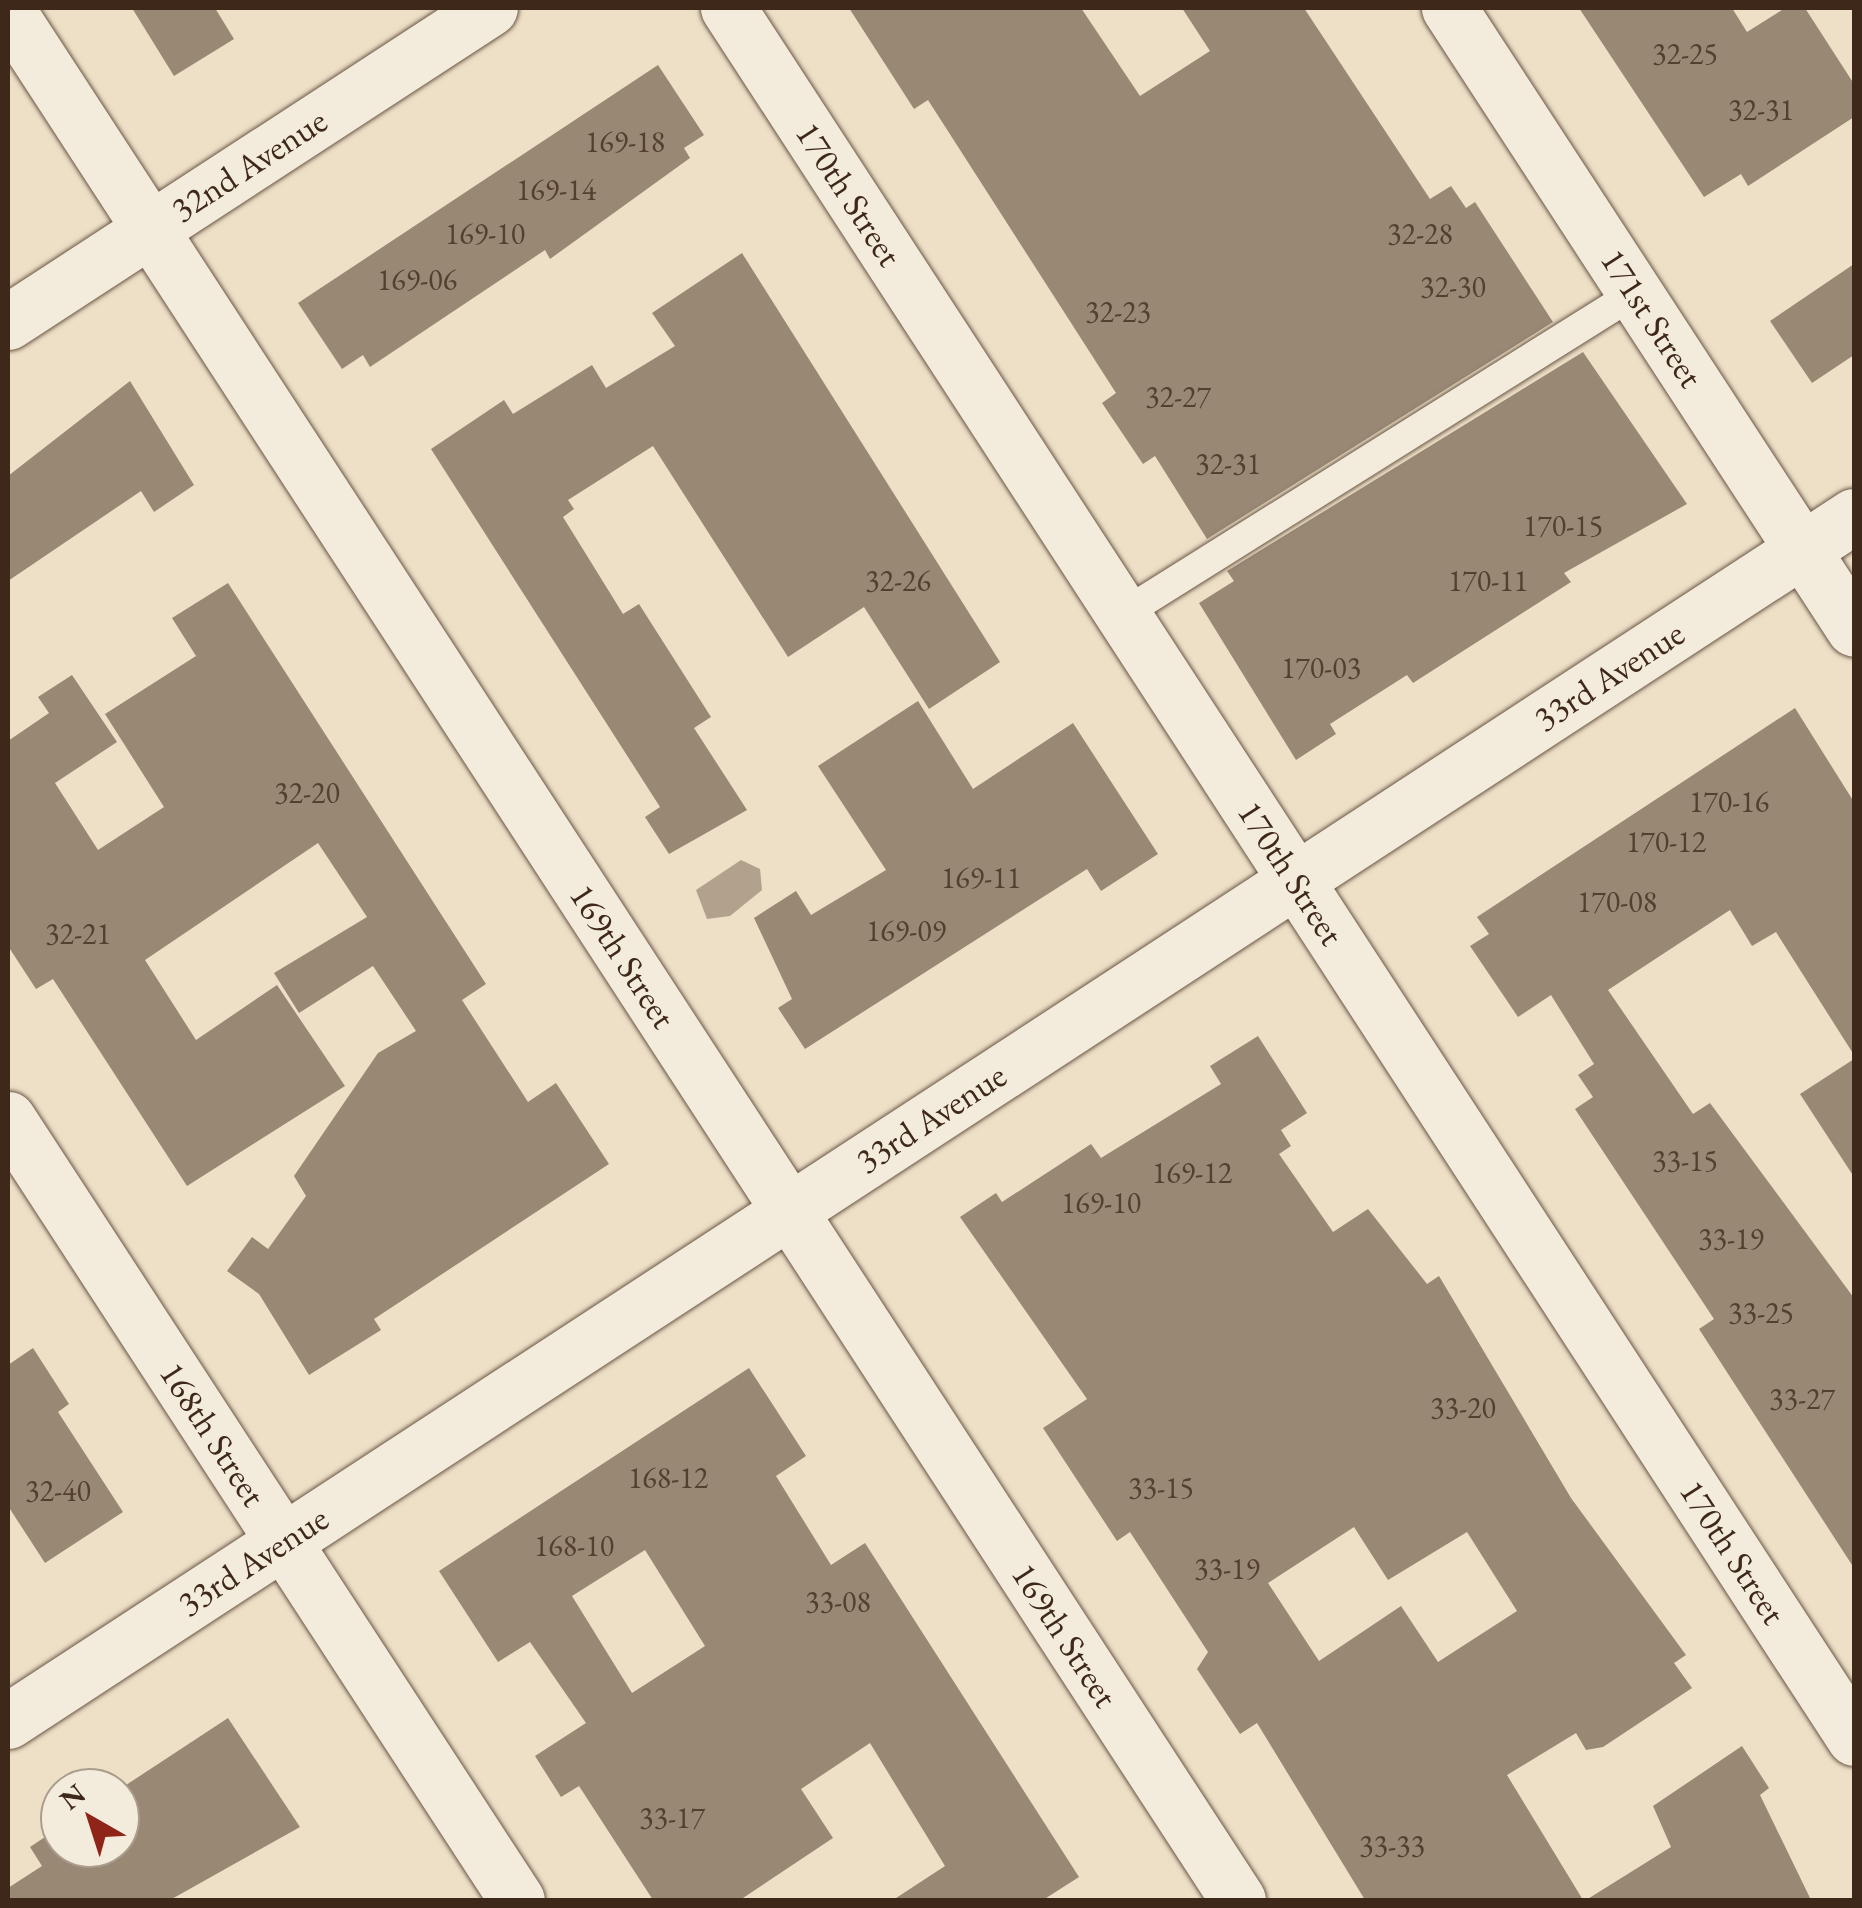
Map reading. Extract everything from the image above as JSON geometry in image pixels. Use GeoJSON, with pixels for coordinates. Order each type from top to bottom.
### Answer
{"type":"FeatureCollection","features":[{"type":"Feature","properties":{"kind":"street","name":"32nd Avenue"},"geometry":{"type":"LineString","coordinates":[[8,322],[490,8]]}},
{"type":"Feature","properties":{"kind":"street","name":"170th Street"},"geometry":{"type":"LineString","coordinates":[[728,8],[1854,1738]]}},
{"type":"Feature","properties":{"kind":"street","name":"171st Street"},"geometry":{"type":"LineString","coordinates":[[1450,8],[1854,629]]}},
{"type":"Feature","properties":{"kind":"street","name":"169th Street"},"geometry":{"type":"LineString","coordinates":[[8,11],[1238,1900]]}},
{"type":"Feature","properties":{"kind":"street","name":"33rd Avenue"},"geometry":{"type":"LineString","coordinates":[[8,1721],[1854,516]]}},
{"type":"Feature","properties":{"kind":"street","name":"168th Street"},"geometry":{"type":"LineString","coordinates":[[8,1119],[517,1900]]}},
{"type":"Feature","properties":{"kind":"lane"},"geometry":{"type":"LineString","coordinates":[[1123,614],[1635,293]]}},
{"type":"Feature","properties":{"kind":"shaded area"},"geometry":{"type":"Polygon","coordinates":[[[741,860],[760,869],[762,890],[730,916],[707,919],[696,890],[741,860]]]}},
{"type":"Feature","properties":{"kind":"building"},"geometry":{"type":"Polygon","coordinates":[[[132,8],[215,8],[234,39],[174,76],[132,8]]]}},
{"type":"Feature","properties":{"kind":"building"},"geometry":{"type":"Polygon","coordinates":[[[849,8],[1081,8],[1140,96],[1210,51],[1182,8],[1304,8],[1430,199],[1451,186],[1466,208],[1475,202],[1553,322],[1207,539],[1155,456],[1143,464],[1102,403],[1116,393],[928,100],[914,109],[849,8]]]}},
{"type":"Feature","properties":{"kind":"building"},"geometry":{"type":"Polygon","coordinates":[[[1579,8],[1732,8],[1747,32],[1785,8],[1805,8],[1854,84],[1854,117],[1748,186],[1741,174],[1704,197],[1579,8]]]}},
{"type":"Feature","properties":{"kind":"building"},"geometry":{"type":"Polygon","coordinates":[[[658,65],[704,135],[684,148],[690,158],[550,259],[545,250],[370,367],[363,355],[342,369],[298,303],[658,65]]]}},
{"type":"Feature","properties":{"kind":"building"},"geometry":{"type":"Polygon","coordinates":[[[742,253],[1000,662],[929,709],[864,607],[788,657],[653,446],[568,500],[574,509],[563,517],[623,614],[639,604],[711,717],[694,728],[747,810],[669,854],[645,817],[660,807],[431,449],[504,400],[513,414],[592,365],[606,388],[675,346],[652,313],[742,253]]]}},
{"type":"Feature","properties":{"kind":"building"},"geometry":{"type":"Polygon","coordinates":[[[1854,264],[1854,355],[1812,383],[1770,321],[1854,264]]]}},
{"type":"Feature","properties":{"kind":"building"},"geometry":{"type":"Polygon","coordinates":[[[1583,352],[1687,504],[1564,573],[1571,582],[1413,683],[1407,675],[1330,724],[1336,734],[1296,760],[1199,603],[1234,581],[1227,571],[1583,352]]]}},
{"type":"Feature","properties":{"kind":"building"},"geometry":{"type":"Polygon","coordinates":[[[130,381],[194,485],[154,512],[141,491],[8,581],[8,476],[130,381]]]}},
{"type":"Feature","properties":{"kind":"building"},"geometry":{"type":"Polygon","coordinates":[[[228,583],[486,984],[462,1000],[528,1102],[556,1083],[609,1164],[374,1319],[381,1330],[309,1375],[259,1294],[227,1271],[252,1237],[268,1249],[306,1196],[294,1176],[378,1053],[416,1031],[373,966],[299,1013],[274,973],[367,917],[318,843],[145,960],[196,1040],[277,985],[345,1086],[187,1186],[53,979],[36,989],[8,946],[8,741],[49,713],[38,697],[72,675],[117,742],[55,783],[98,850],[164,807],[105,714],[196,656],[172,618],[228,583]]]}},
{"type":"Feature","properties":{"kind":"building"},"geometry":{"type":"Polygon","coordinates":[[[918,701],[973,789],[1073,723],[1158,854],[1101,891],[1087,869],[805,1049],[778,1008],[792,999],[754,918],[796,891],[811,915],[886,870],[818,766],[918,701]]]}},
{"type":"Feature","properties":{"kind":"building"},"geometry":{"type":"Polygon","coordinates":[[[1795,708],[1854,802],[1854,1055],[1776,932],[1752,946],[1730,910],[1608,990],[1693,1114],[1710,1103],[1854,1298],[1854,1568],[1699,1329],[1714,1319],[1575,1109],[1593,1097],[1578,1075],[1594,1064],[1551,995],[1518,1017],[1470,946],[1489,934],[1477,917],[1795,708]]]}},
{"type":"Feature","properties":{"kind":"building"},"geometry":{"type":"Polygon","coordinates":[[[1258,1036],[1307,1113],[1281,1130],[1291,1146],[1279,1154],[1333,1232],[1368,1209],[1427,1284],[1439,1276],[1571,1498],[1686,1655],[1674,1663],[1692,1688],[1603,1747],[1586,1750],[1576,1733],[1507,1775],[1583,1900],[1365,1900],[1257,1723],[1240,1734],[1197,1669],[1208,1652],[1130,1532],[1117,1541],[1043,1428],[1087,1399],[960,1217],[996,1193],[1002,1202],[1091,1144],[1101,1158],[1221,1084],[1210,1066],[1258,1036]],[[1354,1527],[1268,1583],[1319,1661],[1401,1606],[1438,1662],[1517,1611],[1467,1532],[1388,1580],[1354,1527]]]}},
{"type":"Feature","properties":{"kind":"building"},"geometry":{"type":"Polygon","coordinates":[[[1854,1059],[1854,1177],[1800,1094],[1854,1059]]]}},
{"type":"Feature","properties":{"kind":"building"},"geometry":{"type":"Polygon","coordinates":[[[33,1348],[69,1404],[58,1412],[123,1512],[45,1563],[8,1506],[8,1365],[33,1348]]]}},
{"type":"Feature","properties":{"kind":"building"},"geometry":{"type":"Polygon","coordinates":[[[749,1368],[806,1456],[776,1476],[831,1565],[865,1543],[1079,1877],[1043,1900],[893,1900],[945,1866],[870,1743],[801,1789],[833,1838],[740,1900],[653,1900],[579,1786],[561,1797],[535,1756],[586,1723],[530,1642],[498,1662],[439,1571],[749,1368]],[[645,1550],[572,1596],[632,1693],[705,1646],[645,1550]]]}},
{"type":"Feature","properties":{"kind":"building"},"geometry":{"type":"Polygon","coordinates":[[[228,1718],[300,1827],[170,1900],[8,1900],[8,1888],[40,1867],[140,1868],[140,1776],[228,1718]]]}},
{"type":"Feature","properties":{"kind":"building"},"geometry":{"type":"Polygon","coordinates":[[[1742,1746],[1769,1788],[1760,1795],[1811,1900],[1586,1900],[1671,1847],[1653,1806],[1742,1746]]]}},
{"type":"Feature","properties":{"kind":"building"},"geometry":{"type":"Polygon","coordinates":[[[40,1840],[40,1863],[30,1847],[40,1840]]]}}]}
